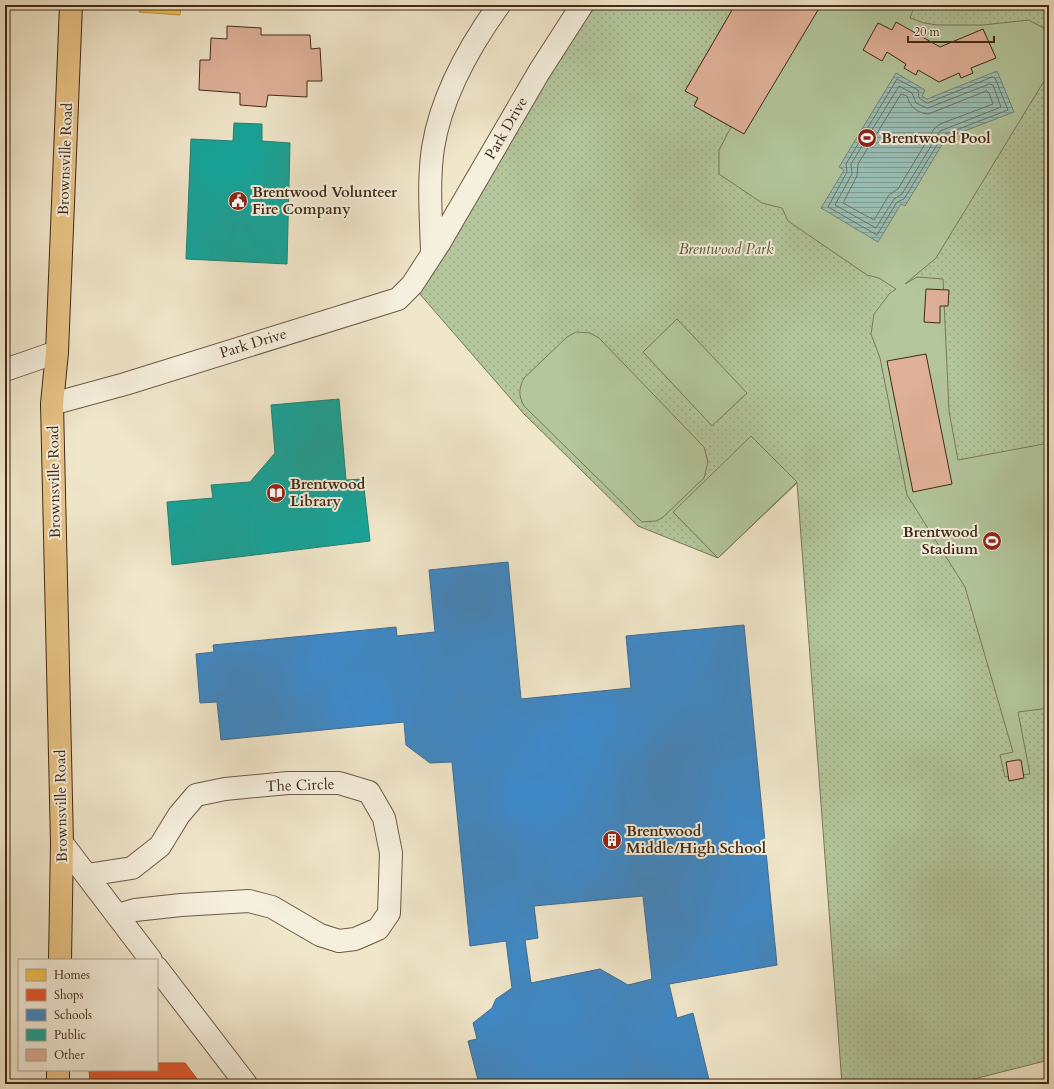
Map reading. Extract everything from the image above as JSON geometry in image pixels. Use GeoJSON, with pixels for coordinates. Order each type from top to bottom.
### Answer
{"type":"FeatureCollection","features":[{"type":"Feature","properties":{"kind":"main road","name":"Brownsville Road"},"geometry":{"type":"LineString","coordinates":[[60,959],[62,843],[52,404],[57,352],[71,5]]}},
{"type":"Feature","properties":{"kind":"main road"},"geometry":{"type":"LineString","coordinates":[[58,1071],[58,1084]]}},
{"type":"Feature","properties":{"kind":"street"},"geometry":{"type":"LineString","coordinates":[[432,252],[430,190],[433,149],[440,117],[453,83],[499,5]]}},
{"type":"Feature","properties":{"kind":"street","name":"Park Drive"},"geometry":{"type":"LineString","coordinates":[[52,404],[125,384],[398,299],[412,284],[440,242],[539,72],[582,5]]}},
{"type":"Feature","properties":{"kind":"street"},"geometry":{"type":"LineString","coordinates":[[5,370],[57,352]]}},
{"type":"Feature","properties":{"kind":"street","name":"The Circle"},"geometry":{"type":"LineString","coordinates":[[87,875],[132,868],[160,846],[179,815],[196,795],[224,789],[288,783],[339,783],[369,792],[384,818],[391,853],[390,913],[378,929],[355,939],[340,941],[320,935],[272,907],[249,901],[182,905],[135,910],[117,915]]}},
{"type":"Feature","properties":{"kind":"street"},"geometry":{"type":"LineString","coordinates":[[62,843],[150,959]]}},
{"type":"Feature","properties":{"kind":"street"},"geometry":{"type":"LineString","coordinates":[[158,969],[246,1084]]}},
{"type":"Feature","properties":{"kind":"green space","name":"Brentwood Park"},"geometry":{"type":"Polygon","coordinates":[[[592,5],[1049,5],[1049,1060],[954,1084],[842,1084],[797,483],[718,558],[638,526],[524,414],[412,285],[592,5]]]}},
{"type":"Feature","properties":{"kind":"green space","name":"Brentwood Pool"},"geometry":{"type":"Polygon","coordinates":[[[735,5],[912,5],[914,7],[910,18],[924,23],[937,25],[983,25],[1029,20],[1049,31],[1049,73],[936,258],[905,284],[917,277],[943,279],[949,411],[958,460],[1049,443],[1049,708],[1018,712],[1030,774],[1005,777],[1000,755],[1013,752],[965,587],[907,495],[880,358],[871,334],[874,314],[890,293],[896,289],[879,278],[867,275],[788,221],[782,208],[762,203],[719,174],[719,150],[731,127],[694,106],[698,97],[685,91],[735,5]]]}},
{"type":"Feature","properties":{"kind":"green space"},"geometry":{"type":"Polygon","coordinates":[[[677,319],[747,393],[712,426],[643,352],[677,319]]]}},
{"type":"Feature","properties":{"kind":"green space"},"geometry":{"type":"Polygon","coordinates":[[[576,332],[590,333],[599,338],[704,447],[708,462],[704,478],[662,518],[656,521],[642,522],[524,406],[522,402],[520,392],[524,378],[567,337],[576,332]]]}},
{"type":"Feature","properties":{"kind":"green space"},"geometry":{"type":"Polygon","coordinates":[[[751,436],[797,482],[718,558],[673,512],[751,436]]]}},
{"type":"Feature","properties":{"kind":"water","name":"Brentwood Pool"},"geometry":{"type":"Polygon","coordinates":[[[997,71],[1014,112],[946,138],[905,206],[901,204],[878,242],[821,208],[844,170],[839,167],[896,73],[925,90],[922,96],[927,99],[997,71]]]}},
{"type":"Feature","properties":{"kind":"building: Homes"},"geometry":{"type":"Polygon","coordinates":[[[140,5],[181,5],[180,15],[139,12],[140,5]]]}},
{"type":"Feature","properties":{"kind":"building: Shops"},"geometry":{"type":"Polygon","coordinates":[[[5,659],[9,671],[5,672],[5,659]]]}},
{"type":"Feature","properties":{"kind":"building: Shops"},"geometry":{"type":"Polygon","coordinates":[[[5,851],[7,852],[5,930],[5,851]]]}},
{"type":"Feature","properties":{"kind":"building: Shops"},"geometry":{"type":"Polygon","coordinates":[[[6,930],[6,982],[5,982],[6,930]]]}},
{"type":"Feature","properties":{"kind":"building: Shops"},"geometry":{"type":"Polygon","coordinates":[[[6,982],[6,1008],[5,1008],[6,982]]]}},
{"type":"Feature","properties":{"kind":"building: Shops"},"geometry":{"type":"Polygon","coordinates":[[[5,1008],[6,1008],[5,1062],[5,1008]]]}},
{"type":"Feature","properties":{"kind":"building: Shops"},"geometry":{"type":"Polygon","coordinates":[[[158,1063],[185,1063],[201,1084],[90,1084],[89,1071],[158,1071],[158,1063]]]}},
{"type":"Feature","properties":{"kind":"building: Schools","name":"Brentwood Middle/High School"},"geometry":{"type":"Polygon","coordinates":[[[508,562],[521,699],[631,688],[626,636],[744,625],[777,965],[669,984],[677,1018],[693,1013],[710,1084],[479,1084],[468,1041],[477,1039],[473,1023],[492,1008],[496,999],[512,988],[506,941],[470,946],[452,762],[430,763],[406,745],[404,722],[221,740],[217,702],[200,703],[196,654],[214,652],[213,645],[396,627],[397,636],[435,632],[429,570],[508,562]],[[643,896],[534,906],[538,938],[525,940],[531,983],[600,969],[628,985],[652,979],[643,896]]]}},
{"type":"Feature","properties":{"kind":"building: Public","name":"Brentwood Volunteer Fire Company"},"geometry":{"type":"Polygon","coordinates":[[[234,123],[262,124],[262,141],[290,143],[287,264],[186,259],[191,139],[233,141],[234,123]]]}},
{"type":"Feature","properties":{"kind":"building: Public","name":"Brentwood Library"},"geometry":{"type":"Polygon","coordinates":[[[339,399],[346,480],[363,479],[370,541],[172,565],[167,502],[213,498],[211,485],[250,482],[275,453],[271,405],[339,399]]]}},
{"type":"Feature","properties":{"kind":"building: Other"},"geometry":{"type":"Polygon","coordinates":[[[735,5],[821,5],[744,134],[694,106],[698,98],[685,91],[735,5]]]}},
{"type":"Feature","properties":{"kind":"building: Other"},"geometry":{"type":"Polygon","coordinates":[[[896,22],[940,47],[983,29],[996,58],[971,68],[973,73],[961,78],[959,73],[939,82],[918,70],[916,75],[904,68],[906,64],[887,52],[882,61],[863,50],[878,23],[892,30],[896,22]]]}},
{"type":"Feature","properties":{"kind":"building: Other"},"geometry":{"type":"Polygon","coordinates":[[[227,26],[261,28],[261,35],[310,35],[311,49],[320,48],[322,81],[307,81],[307,97],[268,95],[266,107],[240,105],[240,93],[199,90],[200,60],[210,60],[211,38],[227,39],[227,26]]]}},
{"type":"Feature","properties":{"kind":"building: Other"},"geometry":{"type":"Polygon","coordinates":[[[926,289],[949,290],[948,306],[940,306],[940,323],[924,322],[926,289]]]}},
{"type":"Feature","properties":{"kind":"building: Other"},"geometry":{"type":"Polygon","coordinates":[[[926,354],[952,484],[913,492],[887,361],[926,354]]]}},
{"type":"Feature","properties":{"kind":"building: Other"},"geometry":{"type":"Polygon","coordinates":[[[1021,760],[1024,778],[1009,781],[1006,762],[1021,760]]]}},
{"type":"Feature","properties":{"kind":"place","name":"Brentwood Pool"},"geometry":{"type":"Point","coordinates":[867,138]}},
{"type":"Feature","properties":{"kind":"place","name":"Brentwood Volunteer Fire Company"},"geometry":{"type":"Point","coordinates":[238,201]}},
{"type":"Feature","properties":{"kind":"place","name":"Brentwood Library"},"geometry":{"type":"Point","coordinates":[276,493]}},
{"type":"Feature","properties":{"kind":"place","name":"Brentwood Stadium"},"geometry":{"type":"Point","coordinates":[992,541]}},
{"type":"Feature","properties":{"kind":"place","name":"Brentwood Middle/High School"},"geometry":{"type":"Point","coordinates":[612,840]}}]}
